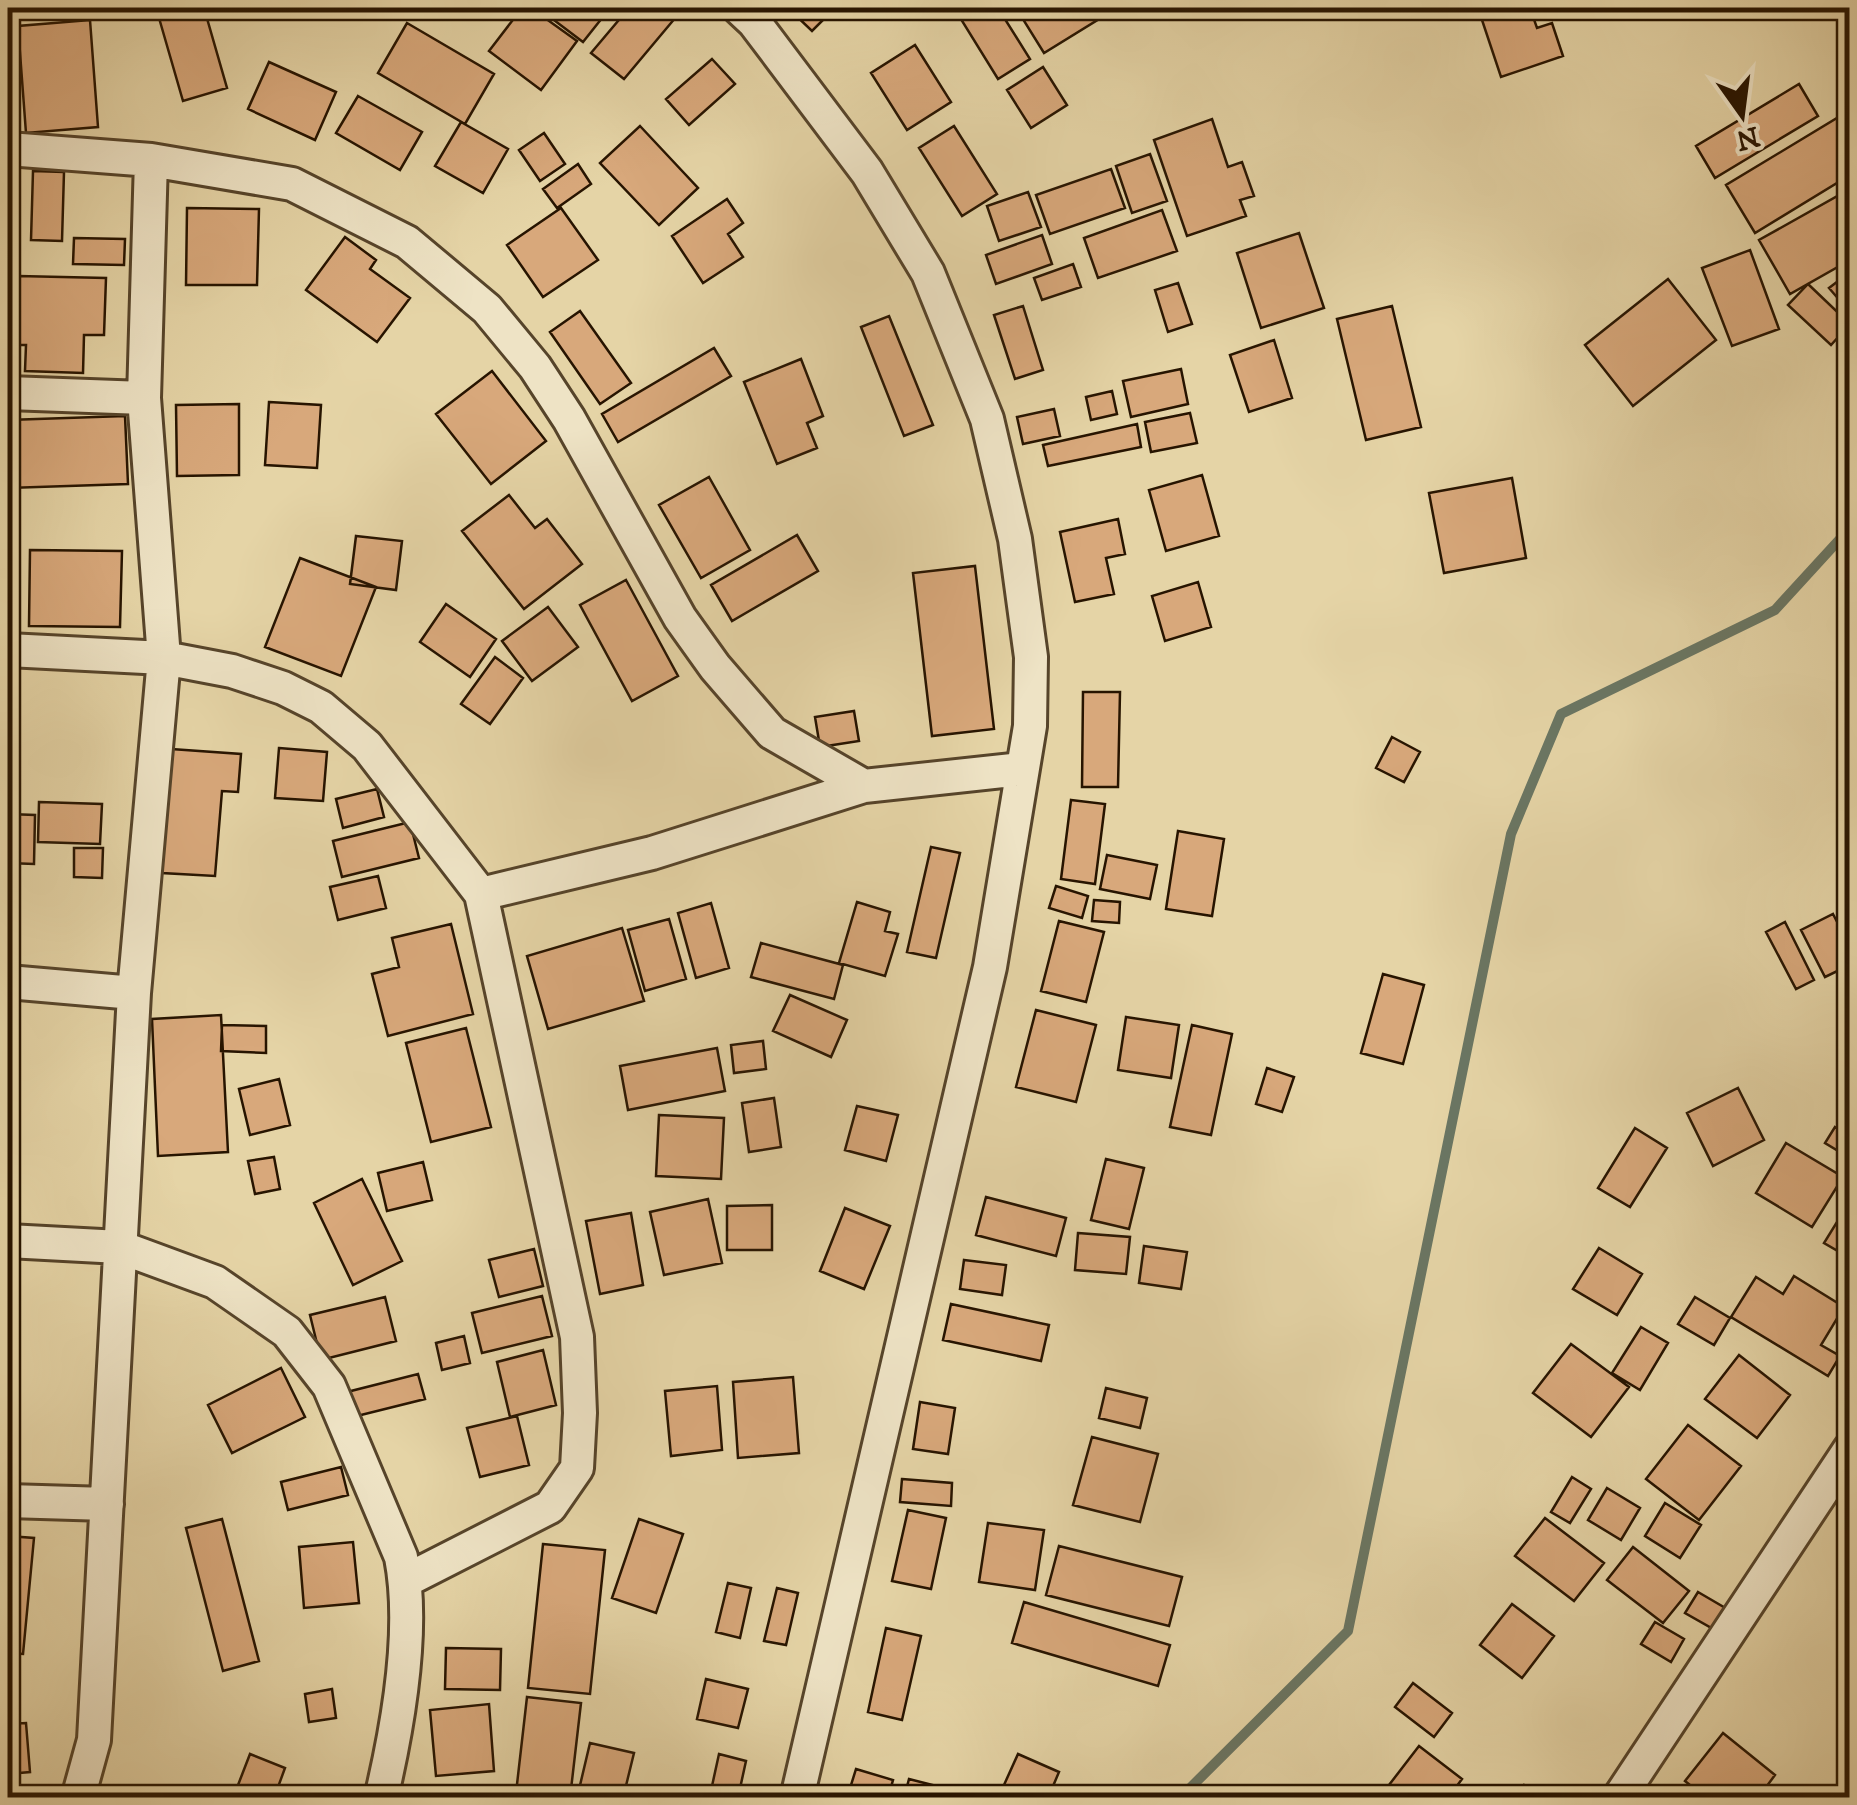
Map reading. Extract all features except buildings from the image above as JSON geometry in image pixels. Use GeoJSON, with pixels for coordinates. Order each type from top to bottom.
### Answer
{"type":"FeatureCollection","features":[{"type":"Feature","properties":{"kind":"street"},"geometry":{"type":"LineString","coordinates":[[739,8],[754,22],[867,172],[928,273],[988,419],[1015,539],[1031,657],[1030,726],[990,968],[797,1798]]}},
{"type":"Feature","properties":{"kind":"street"},"geometry":{"type":"LineString","coordinates":[[8,149],[151,160],[292,184],[407,242],[487,309],[535,367],[680,618],[715,667],[772,733],[864,786]]}},
{"type":"Feature","properties":{"kind":"street"},"geometry":{"type":"LineString","coordinates":[[78,1798],[94,1740],[134,993],[164,658],[144,398],[151,160]]}},
{"type":"Feature","properties":{"kind":"street"},"geometry":{"type":"LineString","coordinates":[[8,393],[144,398]]}},
{"type":"Feature","properties":{"kind":"street"},"geometry":{"type":"LineString","coordinates":[[8,650],[164,658],[232,671],[321,706],[366,746],[481,894],[576,1337],[578,1468],[550,1506],[406,1581]]}},
{"type":"Feature","properties":{"kind":"street"},"geometry":{"type":"LineString","coordinates":[[481,894],[652,853],[864,786],[1021,770]]}},
{"type":"Feature","properties":{"kind":"street"},"geometry":{"type":"LineString","coordinates":[[8,982],[134,993]]}},
{"type":"Feature","properties":{"kind":"street"},"geometry":{"type":"LineString","coordinates":[[8,1241],[120,1247],[215,1282],[286,1332],[329,1386],[400,1557],[406,1581],[392,1752],[381,1798]]}},
{"type":"Feature","properties":{"kind":"street"},"geometry":{"type":"LineString","coordinates":[[1619,1798],[1850,1448]]}},
{"type":"Feature","properties":{"kind":"street"},"geometry":{"type":"LineString","coordinates":[[8,1501],[107,1504]]}},
{"type":"Feature","properties":{"kind":"waterway"},"geometry":{"type":"LineString","coordinates":[[1180,1798],[1348,1631],[1511,834],[1561,714],[1775,610],[1850,528]]}}]}
